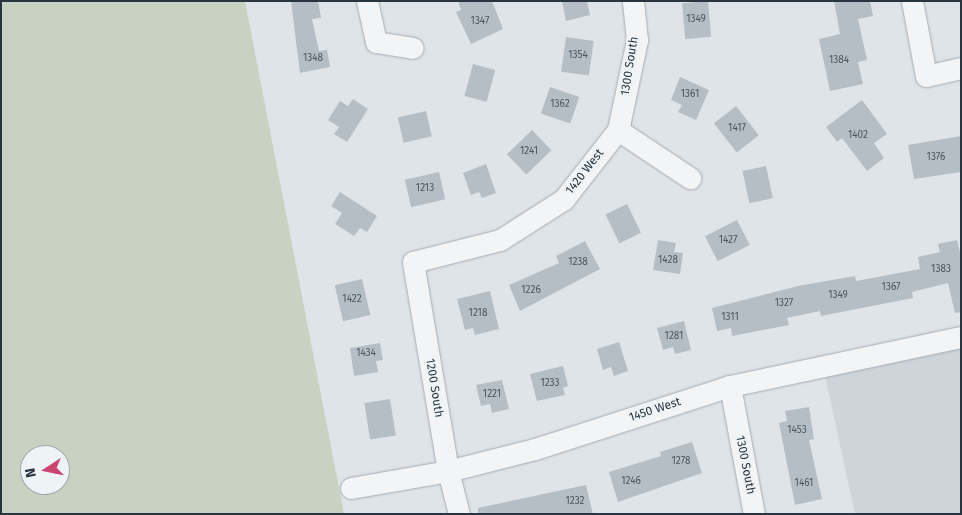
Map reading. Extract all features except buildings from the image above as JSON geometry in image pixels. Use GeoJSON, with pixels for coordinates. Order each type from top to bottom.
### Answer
{"type":"FeatureCollection","features":[{"type":"Feature","properties":{"kind":"street"},"geometry":{"type":"LineString","coordinates":[[367,1],[376,42],[412,48]]}},
{"type":"Feature","properties":{"kind":"street","name":"1300 South"},"geometry":{"type":"LineString","coordinates":[[618,130],[637,40],[633,1]]}},
{"type":"Feature","properties":{"kind":"street"},"geometry":{"type":"LineString","coordinates":[[912,1],[926,76],[961,68]]}},
{"type":"Feature","properties":{"kind":"street"},"geometry":{"type":"LineString","coordinates":[[618,130],[690,178]]}},
{"type":"Feature","properties":{"kind":"street","name":"1420 West"},"geometry":{"type":"LineString","coordinates":[[413,262],[500,240],[524,225],[564,199],[618,130]]}},
{"type":"Feature","properties":{"kind":"street","name":"1200 South"},"geometry":{"type":"LineString","coordinates":[[413,262],[448,471],[459,514]]}},
{"type":"Feature","properties":{"kind":"street","name":"1450 West"},"geometry":{"type":"LineString","coordinates":[[351,488],[448,471],[535,449],[730,386],[961,338]]}},
{"type":"Feature","properties":{"kind":"street","name":"1300 South"},"geometry":{"type":"LineString","coordinates":[[730,386],[754,514]]}},
{"type":"Feature","properties":{"kind":"shaded area"},"geometry":{"type":"Polygon","coordinates":[[[961,348],[961,514],[855,514],[825,375],[961,348]]]}},
{"type":"Feature","properties":{"kind":"green space"},"geometry":{"type":"Polygon","coordinates":[[[1,1],[245,1],[344,514],[1,514],[1,1]]]}}]}
